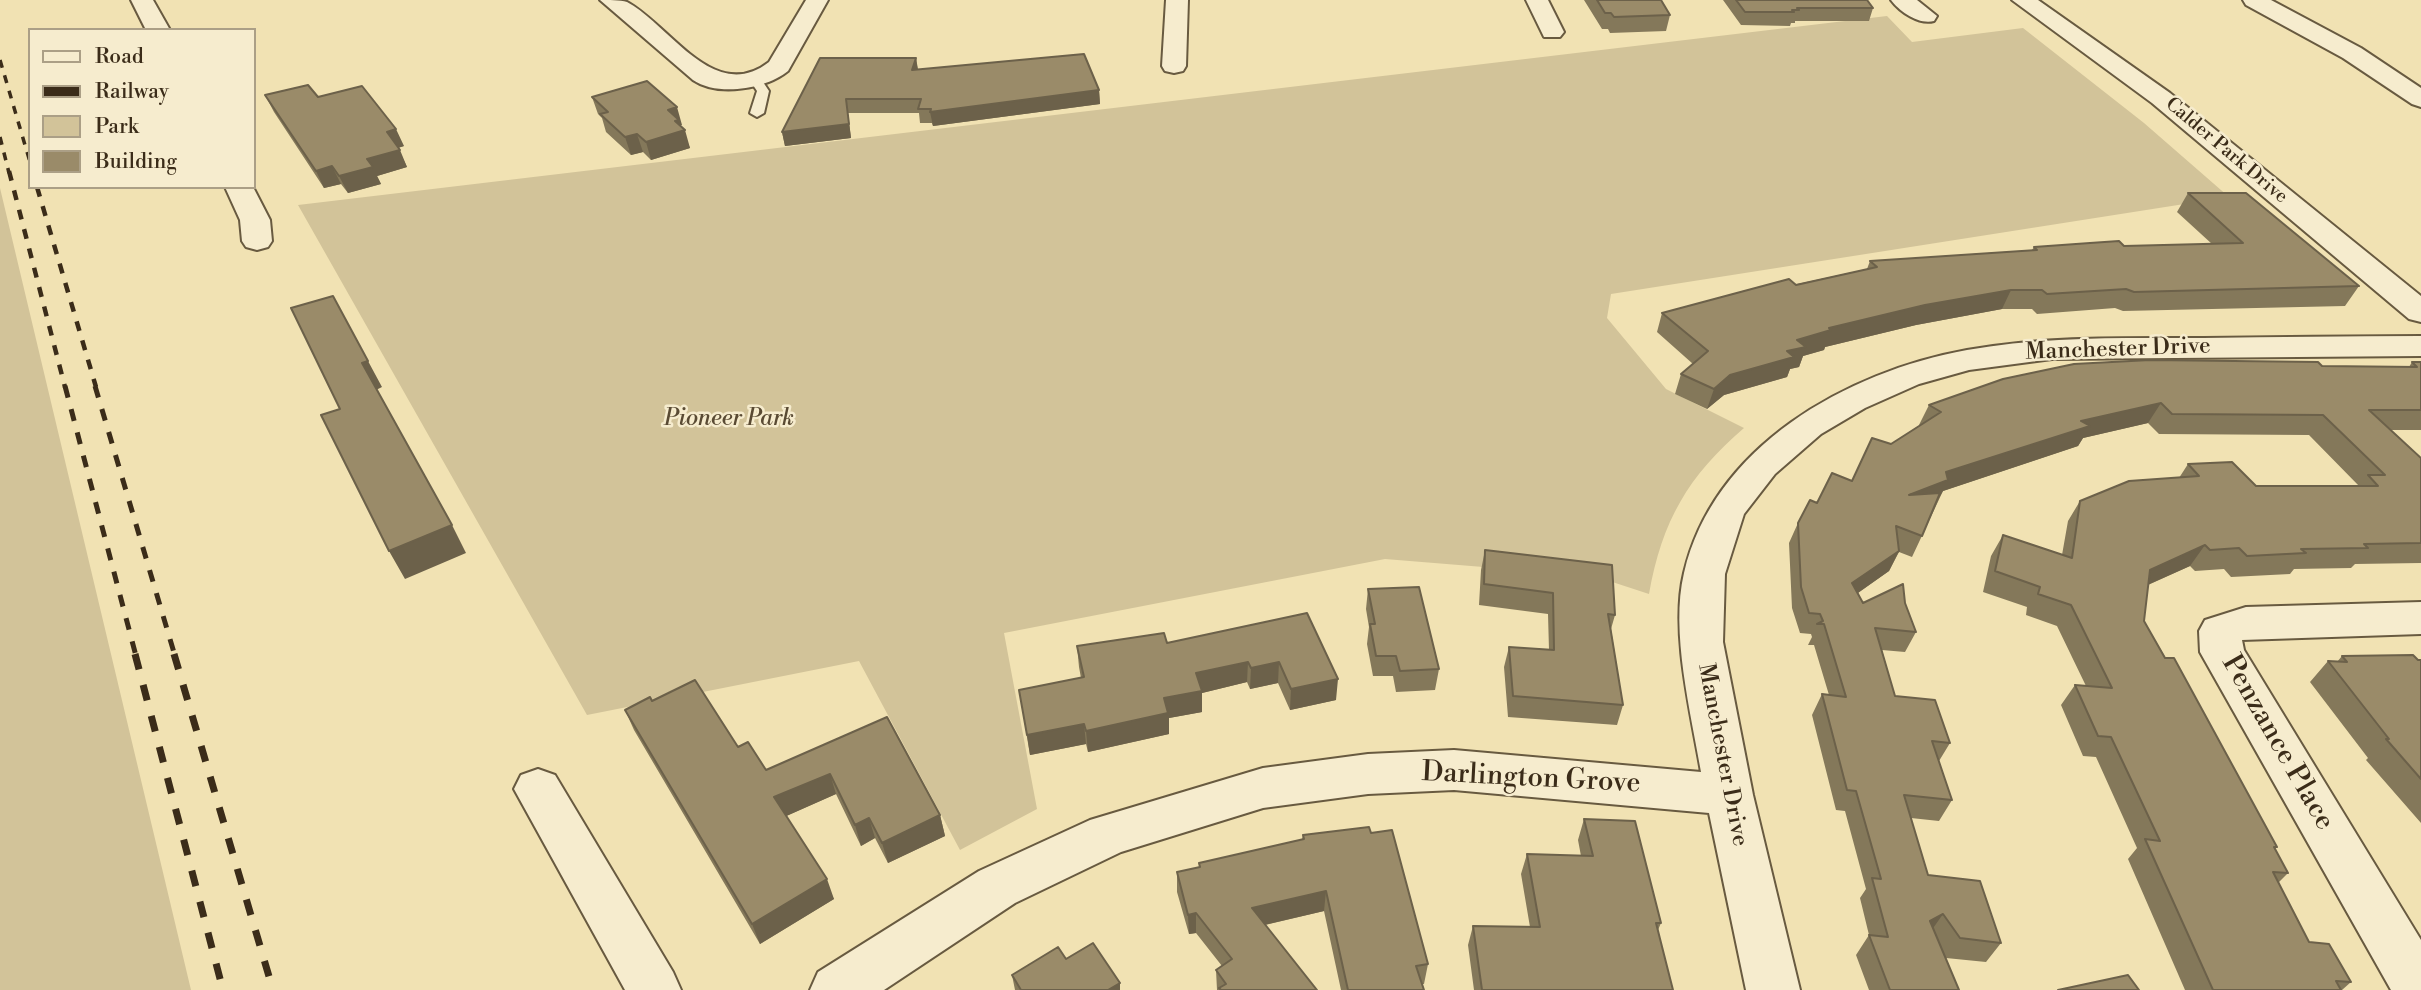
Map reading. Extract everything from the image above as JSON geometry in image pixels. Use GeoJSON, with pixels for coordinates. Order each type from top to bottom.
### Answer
{"type":"FeatureCollection","features":[{"type":"Feature","properties":{"kind":"street"},"geometry":{"type":"LineString","coordinates":[[142,0],[157,28]]}},
{"type":"Feature","properties":{"kind":"street"},"geometry":{"type":"LineString","coordinates":[[611,0],[708,79],[731,82],[755,79],[769,74],[779,66],[817,0]]}},
{"type":"Feature","properties":{"kind":"street"},"geometry":{"type":"LineString","coordinates":[[1174,66],[1177,0]]}},
{"type":"Feature","properties":{"kind":"street"},"geometry":{"type":"LineString","coordinates":[[1537,0],[1552,32]]}},
{"type":"Feature","properties":{"kind":"street"},"geometry":{"type":"LineString","coordinates":[[1902,0],[1926,16]]}},
{"type":"Feature","properties":{"kind":"street","name":"Calder Park Drive"},"geometry":{"type":"LineString","coordinates":[[2023,0],[2161,97],[2421,313]]}},
{"type":"Feature","properties":{"kind":"street"},"geometry":{"type":"LineString","coordinates":[[2254,0],[2353,53],[2421,99]]}},
{"type":"Feature","properties":{"kind":"street"},"geometry":{"type":"LineString","coordinates":[[240,189],[256,220],[257,241]]}},
{"type":"Feature","properties":{"kind":"street","name":"Manchester Drive"},"geometry":{"type":"LineString","coordinates":[[1773,990],[1729,795],[1701,642],[1704,574],[1726,511],[1762,465],[1808,426],[1852,400],[1907,377],[1966,360],[2052,349],[2421,346]]}},
{"type":"Feature","properties":{"kind":"street","name":"Penzance Place"},"geometry":{"type":"LineString","coordinates":[[2421,618],[2246,623],[2220,631],[2222,652],[2421,990]]}},
{"type":"Feature","properties":{"kind":"street","name":"Darlington Grove"},"geometry":{"type":"LineString","coordinates":[[837,990],[997,887],[1108,835],[1264,788],[1368,774],[1454,770],[1729,795]]}},
{"type":"Feature","properties":{"kind":"street"},"geometry":{"type":"LineString","coordinates":[[538,789],[654,990]]}},
{"type":"Feature","properties":{"kind":"lane"},"geometry":{"type":"LineString","coordinates":[[739,114],[764,114],[763,90],[755,79]]}},
{"type":"Feature","properties":{"kind":"green space","name":"Pioneer Park"},"geometry":{"type":"Polygon","coordinates":[[[1887,16],[1912,42],[2023,28],[2144,123],[2229,197],[1611,294],[1607,318],[1666,389],[1744,428],[1707,464],[1680,502],[1661,544],[1649,594],[1594,576],[1385,559],[1004,633],[1037,809],[960,850],[859,661],[587,715],[298,205],[1887,16]]]}},
{"type":"Feature","properties":{"kind":"green space"},"geometry":{"type":"Polygon","coordinates":[[[0,188],[191,990],[0,990],[0,188]]]}},
{"type":"Feature","properties":{"kind":"building"},"geometry":{"type":"Polygon","coordinates":[[[1597,0],[1661,0],[1670,15],[1614,17],[1611,13],[1605,13],[1597,0]]]}},
{"type":"Feature","properties":{"kind":"building"},"geometry":{"type":"Polygon","coordinates":[[[1736,0],[1867,0],[1873,8],[1797,8],[1799,10],[1792,10],[1794,12],[1745,12],[1736,0]]]}},
{"type":"Feature","properties":{"kind":"building"},"geometry":{"type":"Polygon","coordinates":[[[1084,54],[1099,90],[930,112],[931,109],[918,109],[921,99],[846,99],[849,124],[782,132],[820,58],[916,58],[912,70],[1084,54]]]}},
{"type":"Feature","properties":{"kind":"building"},"geometry":{"type":"Polygon","coordinates":[[[647,81],[677,107],[668,110],[685,130],[646,142],[637,134],[625,137],[600,114],[608,112],[592,97],[647,81]]]}},
{"type":"Feature","properties":{"kind":"building"},"geometry":{"type":"Polygon","coordinates":[[[308,85],[318,97],[362,86],[396,129],[387,132],[400,150],[367,159],[373,167],[339,176],[332,166],[316,171],[265,95],[308,85]]]}},
{"type":"Feature","properties":{"kind":"building"},"geometry":{"type":"Polygon","coordinates":[[[2188,193],[2246,193],[2359,286],[2134,292],[2126,289],[2047,294],[2042,290],[2011,290],[1925,305],[1829,328],[1831,330],[1797,340],[1806,347],[1787,351],[1794,357],[1730,375],[1714,389],[1681,374],[1708,351],[1662,313],[1789,279],[1796,285],[1877,267],[1870,261],[2037,250],[2034,247],[2119,241],[2124,246],[2243,243],[2188,193]]]}},
{"type":"Feature","properties":{"kind":"building"},"geometry":{"type":"Polygon","coordinates":[[[333,296],[368,361],[362,363],[452,525],[389,551],[321,415],[340,409],[291,308],[333,296]]]}},
{"type":"Feature","properties":{"kind":"building"},"geometry":{"type":"Polygon","coordinates":[[[2150,360],[2318,362],[2322,366],[2417,367],[2412,362],[2421,362],[2421,410],[2369,410],[2421,458],[2421,543],[2364,544],[2368,548],[2301,549],[2306,553],[2247,556],[2239,548],[2210,550],[2205,545],[2150,570],[2144,621],[2165,658],[2174,658],[2277,847],[2274,847],[2288,873],[2273,872],[2309,942],[2329,944],[2351,982],[2336,981],[2341,990],[2213,990],[2145,839],[2160,841],[2111,737],[2098,736],[2075,685],[2112,688],[2071,605],[2038,594],[2040,587],[1995,571],[2003,535],[2072,558],[2080,501],[2129,481],[2199,476],[2188,464],[2232,462],[2256,486],[2378,486],[2368,475],[2385,475],[2323,415],[2172,414],[2161,403],[2081,421],[2090,426],[1946,472],[1948,480],[1909,495],[1940,493],[1922,536],[1896,526],[1899,551],[1852,583],[1863,603],[1903,584],[1905,603],[1916,632],[1875,628],[1895,696],[1935,700],[1950,743],[1932,741],[1952,800],[1904,795],[1928,875],[1980,881],[2001,943],[1960,938],[1943,914],[1930,921],[1959,990],[1890,990],[1869,935],[1888,937],[1872,878],[1881,879],[1856,791],[1847,790],[1822,694],[1846,697],[1824,624],[1817,624],[1823,621],[1820,614],[1809,613],[1801,587],[1798,523],[1810,500],[1817,503],[1832,473],[1852,481],[1872,438],[1891,444],[1941,412],[1929,405],[2003,379],[2074,364],[2150,360]]]}},
{"type":"Feature","properties":{"kind":"building"},"geometry":{"type":"Polygon","coordinates":[[[1485,550],[1612,565],[1615,615],[1608,614],[1623,705],[1513,696],[1509,647],[1554,650],[1553,593],[1484,584],[1485,550]]]}},
{"type":"Feature","properties":{"kind":"building"},"geometry":{"type":"Polygon","coordinates":[[[1419,587],[1439,669],[1400,671],[1396,656],[1376,656],[1370,624],[1375,624],[1368,589],[1419,587]]]}},
{"type":"Feature","properties":{"kind":"building"},"geometry":{"type":"Polygon","coordinates":[[[1307,613],[1338,679],[1291,689],[1279,662],[1251,668],[1248,662],[1196,673],[1202,691],[1164,698],[1168,713],[1086,731],[1084,724],[1027,735],[1019,690],[1084,677],[1077,646],[1164,633],[1167,643],[1307,613]]]}},
{"type":"Feature","properties":{"kind":"building"},"geometry":{"type":"Polygon","coordinates":[[[2413,655],[2421,660],[2421,779],[2386,739],[2389,739],[2328,661],[2347,662],[2342,656],[2413,655]]]}},
{"type":"Feature","properties":{"kind":"building"},"geometry":{"type":"Polygon","coordinates":[[[695,680],[738,747],[748,742],[766,770],[887,717],[940,815],[882,843],[869,818],[855,825],[830,774],[774,797],[827,879],[752,924],[625,710],[650,697],[652,701],[695,680]]]}},
{"type":"Feature","properties":{"kind":"building"},"geometry":{"type":"Polygon","coordinates":[[[1584,819],[1635,821],[1661,923],[1656,923],[1673,990],[1482,990],[1473,926],[1540,927],[1527,854],[1593,856],[1584,819]]]}},
{"type":"Feature","properties":{"kind":"building"},"geometry":{"type":"Polygon","coordinates":[[[1369,827],[1371,833],[1392,830],[1428,964],[1416,966],[1424,990],[1348,990],[1326,891],[1252,908],[1317,990],[1221,990],[1219,988],[1226,984],[1216,970],[1232,959],[1196,913],[1188,915],[1177,872],[1200,867],[1199,863],[1304,839],[1303,835],[1369,827]]]}},
{"type":"Feature","properties":{"kind":"building"},"geometry":{"type":"Polygon","coordinates":[[[1093,943],[1120,983],[1108,990],[1021,990],[1012,975],[1058,947],[1066,959],[1093,943]]]}},
{"type":"Feature","properties":{"kind":"building"},"geometry":{"type":"Polygon","coordinates":[[[2128,975],[2139,990],[2058,990],[2128,975]]]}},
{"type":"Feature","properties":{"kind":"railway"},"geometry":{"type":"LineString","coordinates":[[0,60],[28,155]]}},
{"type":"Feature","properties":{"kind":"railway"},"geometry":{"type":"LineString","coordinates":[[0,137],[9,173]]}},
{"type":"Feature","properties":{"kind":"railway"},"geometry":{"type":"LineString","coordinates":[[9,171],[65,387]]}},
{"type":"Feature","properties":{"kind":"railway"},"geometry":{"type":"LineString","coordinates":[[38,189],[96,387]]}},
{"type":"Feature","properties":{"kind":"railway"},"geometry":{"type":"LineString","coordinates":[[65,386],[136,656]]}},
{"type":"Feature","properties":{"kind":"railway"},"geometry":{"type":"LineString","coordinates":[[95,386],[175,656]]}},
{"type":"Feature","properties":{"kind":"railway"},"geometry":{"type":"LineString","coordinates":[[135,654],[223,990]]}},
{"type":"Feature","properties":{"kind":"railway"},"geometry":{"type":"LineString","coordinates":[[174,654],[273,990]]}}]}
